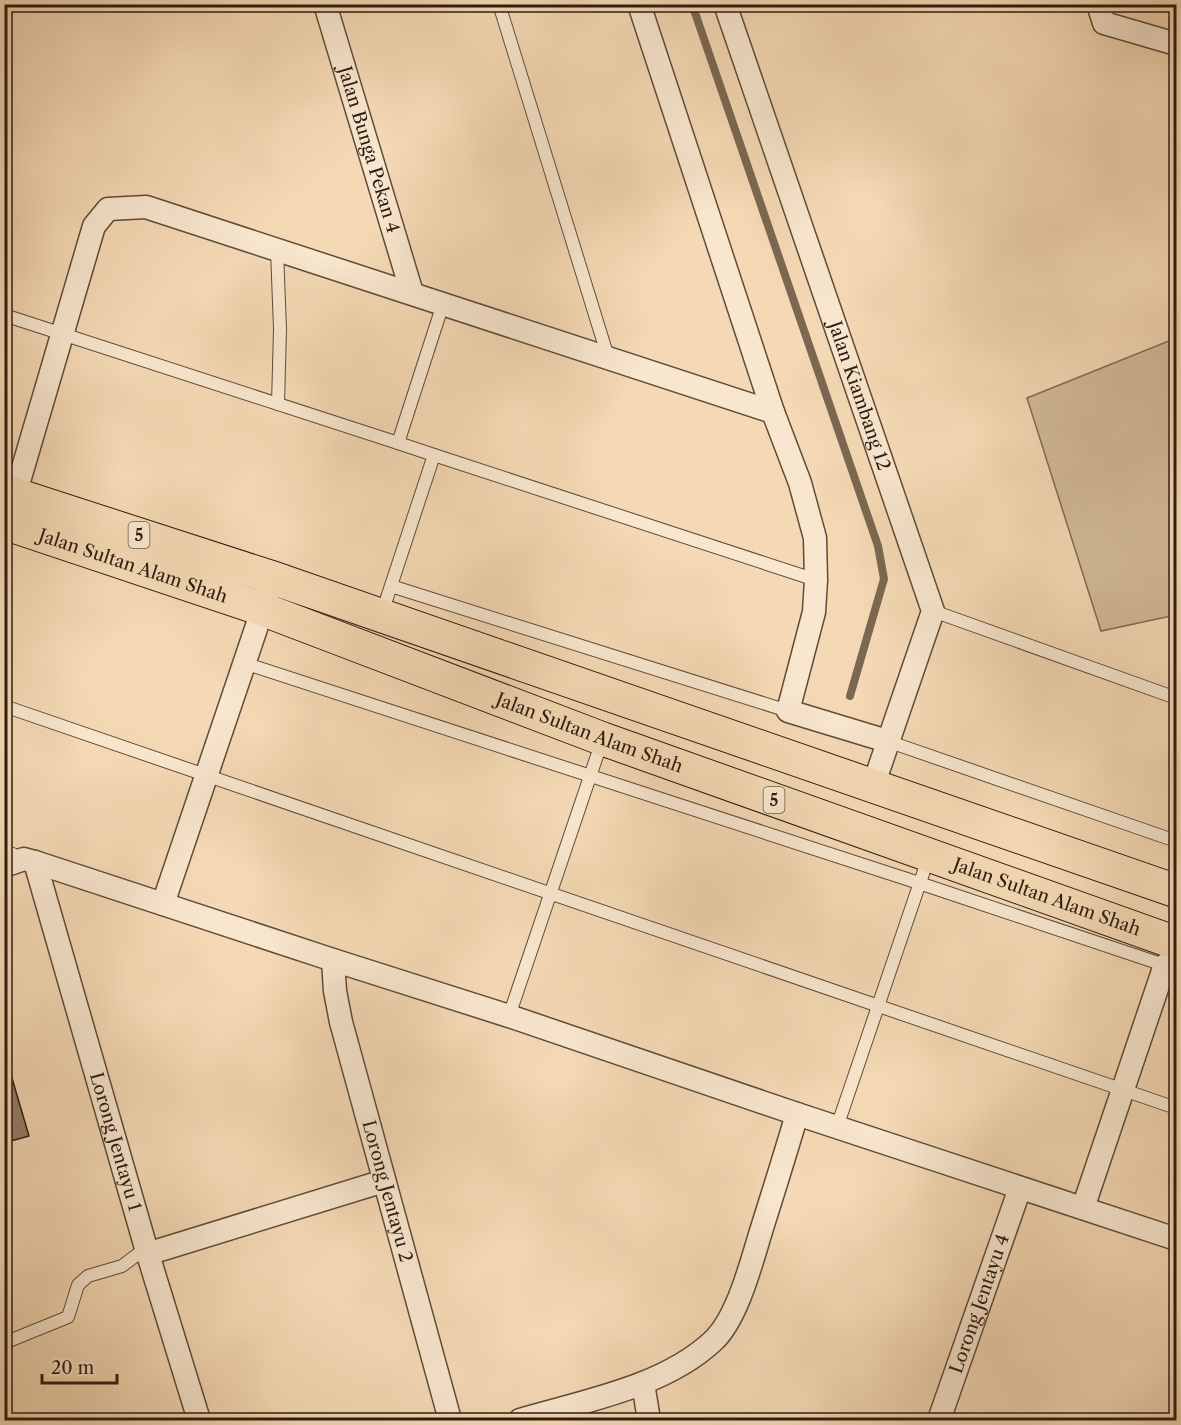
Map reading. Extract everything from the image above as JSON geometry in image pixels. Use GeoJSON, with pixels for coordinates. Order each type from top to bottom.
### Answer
{"type":"FeatureCollection","features":[{"type":"Feature","properties":{"kind":"highway","name":"Jalan Sultan Alam Shah"},"geometry":{"type":"LineString","coordinates":[[8,503],[273,578],[386,601],[873,786],[1176,891]]}},
{"type":"Feature","properties":{"kind":"highway","name":"Jalan Sultan Alam Shah"},"geometry":{"type":"LineString","coordinates":[[8,503],[262,609],[603,739],[924,869],[1173,959]]}},
{"type":"Feature","properties":{"kind":"street","name":"Jalan Bunga Pekan 4"},"geometry":{"type":"LineString","coordinates":[[325,4],[412,293]]}},
{"type":"Feature","properties":{"kind":"street"},"geometry":{"type":"LineString","coordinates":[[639,4],[773,412],[800,483],[815,538],[814,612],[788,711],[887,741]]}},
{"type":"Feature","properties":{"kind":"street","name":"Jalan Kiambang 12"},"geometry":{"type":"LineString","coordinates":[[725,4],[933,611]]}},
{"type":"Feature","properties":{"kind":"street"},"geometry":{"type":"LineString","coordinates":[[1098,4],[1104,23],[1176,44]]}},
{"type":"Feature","properties":{"kind":"street"},"geometry":{"type":"LineString","coordinates":[[8,503],[94,226],[108,209],[146,207],[773,412]]}},
{"type":"Feature","properties":{"kind":"street"},"geometry":{"type":"LineString","coordinates":[[163,904],[273,578]]}},
{"type":"Feature","properties":{"kind":"street"},"geometry":{"type":"LineString","coordinates":[[873,786],[933,611]]}},
{"type":"Feature","properties":{"kind":"street"},"geometry":{"type":"LineString","coordinates":[[17,859],[509,1016],[1176,1239]]}},
{"type":"Feature","properties":{"kind":"street","name":"Lorong Jentayu 1"},"geometry":{"type":"LineString","coordinates":[[17,859],[199,1420]]}},
{"type":"Feature","properties":{"kind":"street"},"geometry":{"type":"LineString","coordinates":[[1083,1208],[1123,1090],[1173,959]]}},
{"type":"Feature","properties":{"kind":"street","name":"Lorong Jentayu 2"},"geometry":{"type":"LineString","coordinates":[[333,960],[340,1022],[450,1420]]}},
{"type":"Feature","properties":{"kind":"street"},"geometry":{"type":"LineString","coordinates":[[520,1420],[643,1383],[693,1357],[715,1340],[728,1322],[744,1286],[797,1114]]}},
{"type":"Feature","properties":{"kind":"street"},"geometry":{"type":"LineString","coordinates":[[146,1251],[384,1181]]}},
{"type":"Feature","properties":{"kind":"street","name":"Lorong Jentayu 4"},"geometry":{"type":"LineString","coordinates":[[939,1420],[1020,1188]]}},
{"type":"Feature","properties":{"kind":"street"},"geometry":{"type":"LineString","coordinates":[[643,1383],[649,1420]]}},
{"type":"Feature","properties":{"kind":"lane"},"geometry":{"type":"LineString","coordinates":[[499,4],[608,357]]}},
{"type":"Feature","properties":{"kind":"lane"},"geometry":{"type":"LineString","coordinates":[[277,250],[280,329],[278,404]]}},
{"type":"Feature","properties":{"kind":"lane"},"geometry":{"type":"LineString","coordinates":[[398,443],[443,304]]}},
{"type":"Feature","properties":{"kind":"lane"},"geometry":{"type":"LineString","coordinates":[[4,315],[816,580]]}},
{"type":"Feature","properties":{"kind":"lane"},"geometry":{"type":"LineString","coordinates":[[434,455],[386,601],[788,711]]}},
{"type":"Feature","properties":{"kind":"lane"},"geometry":{"type":"LineString","coordinates":[[933,611],[1176,698]]}},
{"type":"Feature","properties":{"kind":"lane"},"geometry":{"type":"LineString","coordinates":[[244,663],[590,776],[924,869],[837,1127]]}},
{"type":"Feature","properties":{"kind":"lane"},"geometry":{"type":"LineString","coordinates":[[4,706],[1176,1108]]}},
{"type":"Feature","properties":{"kind":"lane"},"geometry":{"type":"LineString","coordinates":[[509,1016],[603,739]]}},
{"type":"Feature","properties":{"kind":"lane"},"geometry":{"type":"LineString","coordinates":[[887,741],[1176,841]]}},
{"type":"Feature","properties":{"kind":"lane"},"geometry":{"type":"LineString","coordinates":[[4,1342],[68,1317],[78,1285],[88,1276],[122,1266],[146,1251]]}},
{"type":"Feature","properties":{"kind":"shaded area"},"geometry":{"type":"Polygon","coordinates":[[[1176,338],[1176,615],[1101,631],[1027,398],[1176,338]]]}},
{"type":"Feature","properties":{"kind":"building"},"geometry":{"type":"Polygon","coordinates":[[[4,1051],[29,1136],[4,1143],[4,1051]]]}},
{"type":"Feature","properties":{"kind":"waterway"},"geometry":{"type":"LineString","coordinates":[[692,4],[878,546],[884,579],[850,696]]}}]}
